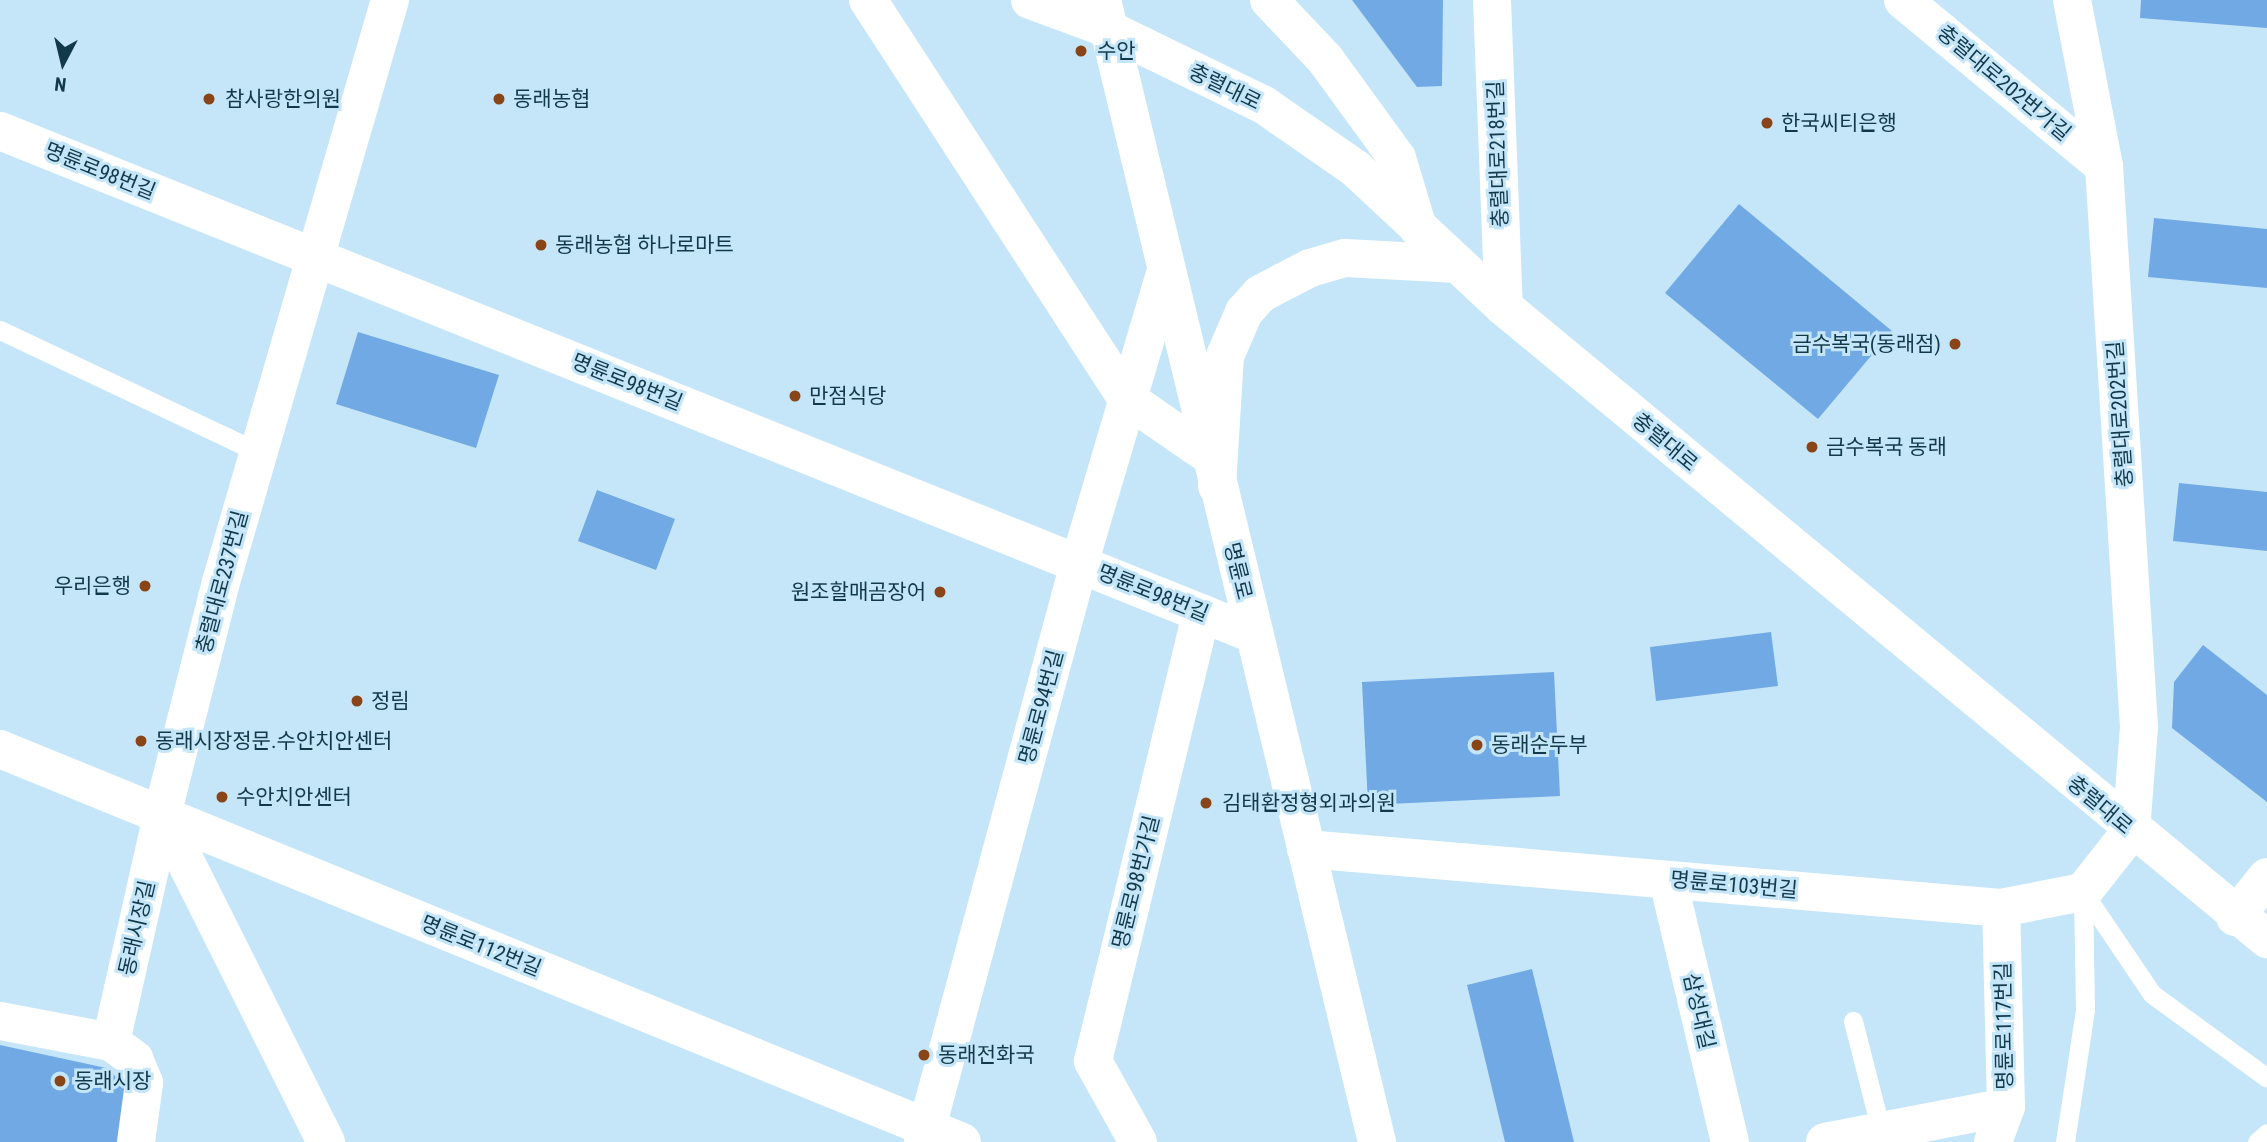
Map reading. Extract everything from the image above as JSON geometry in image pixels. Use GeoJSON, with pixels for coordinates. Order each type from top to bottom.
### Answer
{"type":"FeatureCollection","features":[{"type":"Feature","properties":{"kind":"street","name":"충렬대로237번길"},"geometry":{"type":"LineString","coordinates":[[163,815],[258,452],[390,0]]}},
{"type":"Feature","properties":{"kind":"street"},"geometry":{"type":"LineString","coordinates":[[868,0],[1126,398],[1214,471]]}},
{"type":"Feature","properties":{"kind":"street","name":"충렬대로"},"geometry":{"type":"LineString","coordinates":[[1030,0],[1104,14],[1264,104],[1356,169],[1504,307],[2131,831],[2235,917],[2267,939]]}},
{"type":"Feature","properties":{"kind":"street"},"geometry":{"type":"LineString","coordinates":[[1269,0],[1325,59],[1397,158],[1418,228]]}},
{"type":"Feature","properties":{"kind":"street","name":"충렬대로218번길"},"geometry":{"type":"LineString","coordinates":[[1492,0],[1504,307]]}},
{"type":"Feature","properties":{"kind":"street","name":"충렬대로202번가길"},"geometry":{"type":"LineString","coordinates":[[1903,0],[2105,166]]}},
{"type":"Feature","properties":{"kind":"street","name":"충렬대로202번길"},"geometry":{"type":"LineString","coordinates":[[2072,0],[2105,166],[2139,727],[2131,831]]}},
{"type":"Feature","properties":{"kind":"street","name":"명륜로"},"geometry":{"type":"LineString","coordinates":[[1104,14],[1377,1142]]}},
{"type":"Feature","properties":{"kind":"street","name":"명륜로98번길"},"geometry":{"type":"LineString","coordinates":[[0,131],[1253,634]]}},
{"type":"Feature","properties":{"kind":"street"},"geometry":{"type":"LineString","coordinates":[[1214,471],[1225,356],[1244,312],[1260,295],[1310,268],[1345,258],[1458,264]]}},
{"type":"Feature","properties":{"kind":"street","name":"명륜로94번길"},"geometry":{"type":"LineString","coordinates":[[925,1136],[1079,564],[1126,398],[1165,274]]}},
{"type":"Feature","properties":{"kind":"street","name":"명륜로98번가길"},"geometry":{"type":"LineString","coordinates":[[1138,1142],[1093,1061],[1202,613]]}},
{"type":"Feature","properties":{"kind":"street","name":"명륜로112번길"},"geometry":{"type":"LineString","coordinates":[[0,749],[925,1136],[962,1142]]}},
{"type":"Feature","properties":{"kind":"street"},"geometry":{"type":"LineString","coordinates":[[163,815],[326,1142]]}},
{"type":"Feature","properties":{"kind":"street","name":"동래시장길"},"geometry":{"type":"LineString","coordinates":[[111,1042],[163,815]]}},
{"type":"Feature","properties":{"kind":"street"},"geometry":{"type":"LineString","coordinates":[[2083,892],[2131,831]]}},
{"type":"Feature","properties":{"kind":"street","name":"명륜로103번길"},"geometry":{"type":"LineString","coordinates":[[1306,849],[2001,908],[2083,892]]}},
{"type":"Feature","properties":{"kind":"street"},"geometry":{"type":"LineString","coordinates":[[2235,917],[2267,877]]}},
{"type":"Feature","properties":{"kind":"street","name":"삼성대길"},"geometry":{"type":"LineString","coordinates":[[1668,880],[1730,1142]]}},
{"type":"Feature","properties":{"kind":"street","name":"명륜로117번길"},"geometry":{"type":"LineString","coordinates":[[1993,1142],[2006,1107],[2001,908]]}},
{"type":"Feature","properties":{"kind":"street"},"geometry":{"type":"LineString","coordinates":[[0,1021],[111,1042],[134,1059],[144,1083],[136,1142]]}},
{"type":"Feature","properties":{"kind":"street"},"geometry":{"type":"LineString","coordinates":[[1825,1142],[2006,1107]]}},
{"type":"Feature","properties":{"kind":"lane"},"geometry":{"type":"LineString","coordinates":[[0,330],[258,452]]}},
{"type":"Feature","properties":{"kind":"lane"},"geometry":{"type":"LineString","coordinates":[[2083,892],[2152,994],[2267,1078]]}},
{"type":"Feature","properties":{"kind":"lane"},"geometry":{"type":"LineString","coordinates":[[2065,1142],[2085,1009],[2083,892]]}},
{"type":"Feature","properties":{"kind":"lane"},"geometry":{"type":"LineString","coordinates":[[1853,1021],[1881,1131]]}},
{"type":"Feature","properties":{"kind":"lane"},"geometry":{"type":"LineString","coordinates":[[2257,1142],[2267,1133]]}},
{"type":"Feature","properties":{"kind":"building"},"geometry":{"type":"Polygon","coordinates":[[[1352,0],[1443,0],[1442,86],[1417,87],[1352,0]]]}},
{"type":"Feature","properties":{"kind":"building"},"geometry":{"type":"Polygon","coordinates":[[[2141,0],[2267,0],[2267,28],[2140,18],[2141,0]]]}},
{"type":"Feature","properties":{"kind":"building"},"geometry":{"type":"Polygon","coordinates":[[[1739,204],[1892,331],[1818,419],[1665,293],[1739,204]]]}},
{"type":"Feature","properties":{"kind":"building"},"geometry":{"type":"Polygon","coordinates":[[[2154,218],[2267,229],[2267,288],[2148,277],[2154,218]]]}},
{"type":"Feature","properties":{"kind":"building"},"geometry":{"type":"Polygon","coordinates":[[[358,332],[499,375],[476,448],[336,404],[358,332]]]}},
{"type":"Feature","properties":{"kind":"building"},"geometry":{"type":"Polygon","coordinates":[[[2179,483],[2267,492],[2267,551],[2173,541],[2179,483]]]}},
{"type":"Feature","properties":{"kind":"building"},"geometry":{"type":"Polygon","coordinates":[[[597,490],[675,519],[656,570],[578,541],[597,490]]]}},
{"type":"Feature","properties":{"kind":"building"},"geometry":{"type":"Polygon","coordinates":[[[1771,632],[1778,686],[1656,701],[1650,647],[1771,632]]]}},
{"type":"Feature","properties":{"kind":"building"},"geometry":{"type":"Polygon","coordinates":[[[2203,645],[2267,695],[2267,802],[2172,728],[2174,682],[2203,645]]]}},
{"type":"Feature","properties":{"kind":"building"},"geometry":{"type":"Polygon","coordinates":[[[1554,672],[1560,796],[1368,805],[1362,682],[1554,672]]]}},
{"type":"Feature","properties":{"kind":"building"},"geometry":{"type":"Polygon","coordinates":[[[1532,969],[1574,1142],[1505,1142],[1467,985],[1532,969]]]}},
{"type":"Feature","properties":{"kind":"building","name":"동래시장"},"geometry":{"type":"Polygon","coordinates":[[[0,1045],[106,1068],[135,1094],[125,1142],[0,1142],[0,1045]]]}},
{"type":"Feature","properties":{"kind":"place","name":"수안"},"geometry":{"type":"Point","coordinates":[1081,51]}},
{"type":"Feature","properties":{"kind":"place","name":"참사랑한의원"},"geometry":{"type":"Point","coordinates":[209,99]}},
{"type":"Feature","properties":{"kind":"place","name":"동래농협"},"geometry":{"type":"Point","coordinates":[499,99]}},
{"type":"Feature","properties":{"kind":"place","name":"한국씨티은행"},"geometry":{"type":"Point","coordinates":[1767,123]}},
{"type":"Feature","properties":{"kind":"place","name":"동래농협 하나로마트"},"geometry":{"type":"Point","coordinates":[541,245]}},
{"type":"Feature","properties":{"kind":"place","name":"금수복국(동래점)"},"geometry":{"type":"Point","coordinates":[1955,344]}},
{"type":"Feature","properties":{"kind":"place","name":"만점식당"},"geometry":{"type":"Point","coordinates":[795,396]}},
{"type":"Feature","properties":{"kind":"place","name":"금수복국 동래"},"geometry":{"type":"Point","coordinates":[1812,447]}},
{"type":"Feature","properties":{"kind":"place","name":"우리은행"},"geometry":{"type":"Point","coordinates":[145,586]}},
{"type":"Feature","properties":{"kind":"place","name":"원조할매곰장어"},"geometry":{"type":"Point","coordinates":[940,592]}},
{"type":"Feature","properties":{"kind":"place","name":"정림"},"geometry":{"type":"Point","coordinates":[357,701]}},
{"type":"Feature","properties":{"kind":"place","name":"동래시장정문.수안치안센터"},"geometry":{"type":"Point","coordinates":[141,741]}},
{"type":"Feature","properties":{"kind":"place","name":"동래순두부"},"geometry":{"type":"Point","coordinates":[1477,745]}},
{"type":"Feature","properties":{"kind":"place","name":"수안치안센터"},"geometry":{"type":"Point","coordinates":[222,797]}},
{"type":"Feature","properties":{"kind":"place","name":"김태환정형외과의원"},"geometry":{"type":"Point","coordinates":[1206,803]}},
{"type":"Feature","properties":{"kind":"place","name":"동래전화국"},"geometry":{"type":"Point","coordinates":[924,1055]}},
{"type":"Feature","properties":{"kind":"place","name":"동래시장"},"geometry":{"type":"Point","coordinates":[60,1081]}}]}
